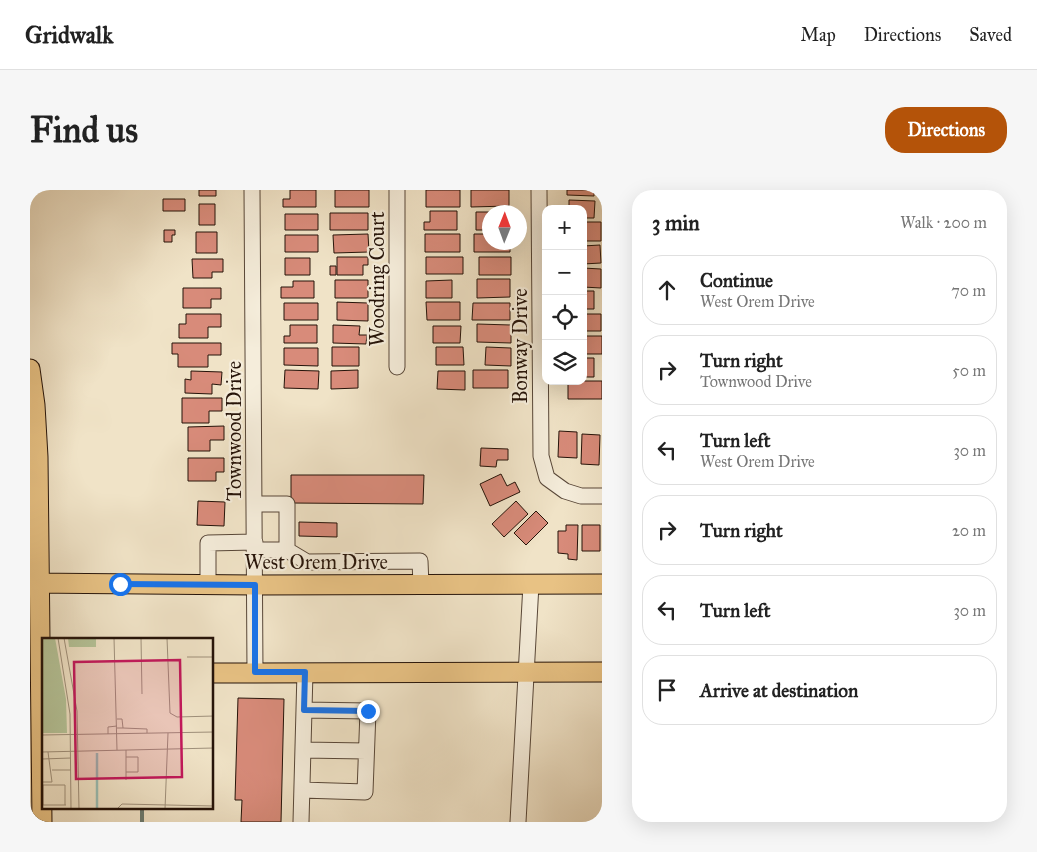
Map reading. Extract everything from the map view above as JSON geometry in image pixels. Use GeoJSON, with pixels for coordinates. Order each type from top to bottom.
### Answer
{"type":"FeatureCollection","features":[{"type":"Feature","properties":{"kind":"main road"},"geometry":{"type":"LineString","coordinates":[[30,369],[35,405],[38,457],[35,583],[42,822]]}},
{"type":"Feature","properties":{"kind":"main road","name":"West Orem Drive"},"geometry":{"type":"LineString","coordinates":[[35,583],[255,585],[602,584]]}},
{"type":"Feature","properties":{"kind":"main road"},"geometry":{"type":"LineString","coordinates":[[214,673],[602,672]]}},
{"type":"Feature","properties":{"kind":"street","name":"Townwood Drive"},"geometry":{"type":"LineString","coordinates":[[252,190],[255,672]]}},
{"type":"Feature","properties":{"kind":"street","name":"Woodring Court"},"geometry":{"type":"LineString","coordinates":[[397,367],[398,190]]}},
{"type":"Feature","properties":{"kind":"street","name":"Bonway Drive"},"geometry":{"type":"LineString","coordinates":[[539,190],[541,456],[547,478],[565,492],[580,496],[602,496]]}},
{"type":"Feature","properties":{"kind":"street"},"geometry":{"type":"LineString","coordinates":[[255,504],[287,504],[287,550]]}},
{"type":"Feature","properties":{"kind":"street"},"geometry":{"type":"LineString","coordinates":[[208,584],[208,543],[287,550],[307,562],[420,561],[421,584]]}},
{"type":"Feature","properties":{"kind":"street"},"geometry":{"type":"LineString","coordinates":[[382,561],[382,584]]}},
{"type":"Feature","properties":{"kind":"street"},"geometry":{"type":"LineString","coordinates":[[307,562],[308,585]]}},
{"type":"Feature","properties":{"kind":"street"},"geometry":{"type":"LineString","coordinates":[[518,822],[531,584]]}},
{"type":"Feature","properties":{"kind":"street"},"geometry":{"type":"LineString","coordinates":[[301,822],[305,672]]}},
{"type":"Feature","properties":{"kind":"street"},"geometry":{"type":"LineString","coordinates":[[302,790],[365,792],[368,711],[304,710]]}},
{"type":"Feature","properties":{"kind":"street"},"geometry":{"type":"LineString","coordinates":[[303,750],[366,751]]}},
{"type":"Feature","properties":{"kind":"building"},"geometry":{"type":"Polygon","coordinates":[[[199,190],[216,190],[216,196],[199,196],[199,190]]]}},
{"type":"Feature","properties":{"kind":"building"},"geometry":{"type":"Polygon","coordinates":[[[290,190],[316,190],[316,207],[283,207],[283,199],[290,199],[290,190]]]}},
{"type":"Feature","properties":{"kind":"building"},"geometry":{"type":"Polygon","coordinates":[[[335,190],[369,190],[369,207],[335,207],[335,190]]]}},
{"type":"Feature","properties":{"kind":"building"},"geometry":{"type":"Polygon","coordinates":[[[426,190],[460,190],[460,207],[426,207],[426,190]]]}},
{"type":"Feature","properties":{"kind":"building"},"geometry":{"type":"Polygon","coordinates":[[[471,190],[509,190],[509,205],[471,207],[471,190]]]}},
{"type":"Feature","properties":{"kind":"building"},"geometry":{"type":"Polygon","coordinates":[[[567,190],[594,190],[594,196],[567,195],[567,190]]]}},
{"type":"Feature","properties":{"kind":"building"},"geometry":{"type":"Polygon","coordinates":[[[163,199],[185,199],[185,211],[163,211],[163,199]]]}},
{"type":"Feature","properties":{"kind":"building"},"geometry":{"type":"Polygon","coordinates":[[[569,200],[595,201],[594,218],[587,218],[587,205],[569,205],[569,200]]]}},
{"type":"Feature","properties":{"kind":"building"},"geometry":{"type":"Polygon","coordinates":[[[199,204],[215,204],[215,225],[199,225],[199,204]]]}},
{"type":"Feature","properties":{"kind":"building"},"geometry":{"type":"Polygon","coordinates":[[[430,211],[457,211],[457,230],[424,230],[424,222],[430,222],[430,211]]]}},
{"type":"Feature","properties":{"kind":"building"},"geometry":{"type":"Polygon","coordinates":[[[476,212],[482,212],[482,230],[476,230],[476,212]]]}},
{"type":"Feature","properties":{"kind":"building"},"geometry":{"type":"Polygon","coordinates":[[[330,213],[368,213],[368,230],[330,230],[330,213]]]}},
{"type":"Feature","properties":{"kind":"building"},"geometry":{"type":"Polygon","coordinates":[[[285,214],[318,214],[318,230],[285,230],[285,214]]]}},
{"type":"Feature","properties":{"kind":"building"},"geometry":{"type":"Polygon","coordinates":[[[587,222],[601,222],[601,241],[587,241],[587,222]]]}},
{"type":"Feature","properties":{"kind":"building"},"geometry":{"type":"Polygon","coordinates":[[[164,230],[175,230],[175,235],[172,235],[172,242],[164,242],[164,230]]]}},
{"type":"Feature","properties":{"kind":"building"},"geometry":{"type":"Polygon","coordinates":[[[196,232],[217,232],[217,253],[196,253],[196,232]]]}},
{"type":"Feature","properties":{"kind":"building"},"geometry":{"type":"Polygon","coordinates":[[[368,234],[369,252],[334,253],[333,235],[368,234]]]}},
{"type":"Feature","properties":{"kind":"building"},"geometry":{"type":"Polygon","coordinates":[[[425,234],[460,234],[460,252],[425,252],[425,234]]]}},
{"type":"Feature","properties":{"kind":"building"},"geometry":{"type":"Polygon","coordinates":[[[474,234],[482,234],[482,250],[510,250],[510,252],[474,252],[474,234]]]}},
{"type":"Feature","properties":{"kind":"building"},"geometry":{"type":"Polygon","coordinates":[[[285,235],[318,235],[318,252],[285,252],[285,235]]]}},
{"type":"Feature","properties":{"kind":"building"},"geometry":{"type":"Polygon","coordinates":[[[600,245],[601,263],[587,264],[587,246],[600,245]]]}},
{"type":"Feature","properties":{"kind":"building"},"geometry":{"type":"Polygon","coordinates":[[[337,257],[368,257],[368,265],[363,265],[363,275],[337,275],[337,257]]]}},
{"type":"Feature","properties":{"kind":"building"},"geometry":{"type":"Polygon","coordinates":[[[426,257],[463,257],[463,274],[426,274],[426,257]]]}},
{"type":"Feature","properties":{"kind":"building"},"geometry":{"type":"Polygon","coordinates":[[[479,257],[511,257],[511,275],[479,275],[479,257]]]}},
{"type":"Feature","properties":{"kind":"building"},"geometry":{"type":"Polygon","coordinates":[[[285,258],[310,258],[310,275],[285,275],[285,258]]]}},
{"type":"Feature","properties":{"kind":"building"},"geometry":{"type":"Polygon","coordinates":[[[192,259],[223,259],[223,272],[212,272],[212,278],[193,278],[192,259]]]}},
{"type":"Feature","properties":{"kind":"building"},"geometry":{"type":"Polygon","coordinates":[[[330,266],[336,266],[336,275],[330,275],[330,266]]]}},
{"type":"Feature","properties":{"kind":"building"},"geometry":{"type":"Polygon","coordinates":[[[587,268],[601,269],[601,288],[587,287],[587,268]]]}},
{"type":"Feature","properties":{"kind":"building"},"geometry":{"type":"Polygon","coordinates":[[[477,279],[510,279],[510,297],[477,298],[477,279]]]}},
{"type":"Feature","properties":{"kind":"building"},"geometry":{"type":"Polygon","coordinates":[[[335,280],[368,280],[368,298],[335,298],[335,280]]]}},
{"type":"Feature","properties":{"kind":"building"},"geometry":{"type":"Polygon","coordinates":[[[452,280],[452,298],[426,298],[426,281],[452,280]]]}},
{"type":"Feature","properties":{"kind":"building"},"geometry":{"type":"Polygon","coordinates":[[[293,281],[314,281],[314,298],[281,298],[281,287],[293,287],[293,281]]]}},
{"type":"Feature","properties":{"kind":"building"},"geometry":{"type":"Polygon","coordinates":[[[183,288],[221,288],[221,299],[211,299],[211,308],[183,308],[183,288]]]}},
{"type":"Feature","properties":{"kind":"building"},"geometry":{"type":"Polygon","coordinates":[[[587,291],[594,291],[594,309],[587,309],[587,291]]]}},
{"type":"Feature","properties":{"kind":"building"},"geometry":{"type":"Polygon","coordinates":[[[337,302],[368,303],[368,321],[337,320],[337,302]]]}},
{"type":"Feature","properties":{"kind":"building"},"geometry":{"type":"Polygon","coordinates":[[[426,302],[460,302],[460,320],[427,320],[426,302]]]}},
{"type":"Feature","properties":{"kind":"building"},"geometry":{"type":"Polygon","coordinates":[[[284,303],[318,303],[318,320],[284,320],[284,303]]]}},
{"type":"Feature","properties":{"kind":"building"},"geometry":{"type":"Polygon","coordinates":[[[473,303],[510,303],[510,320],[472,320],[473,303]]]}},
{"type":"Feature","properties":{"kind":"building"},"geometry":{"type":"Polygon","coordinates":[[[186,314],[221,314],[221,327],[208,327],[208,338],[179,338],[179,324],[186,324],[186,314]]]}},
{"type":"Feature","properties":{"kind":"building"},"geometry":{"type":"Polygon","coordinates":[[[587,314],[601,314],[601,331],[587,331],[587,314]]]}},
{"type":"Feature","properties":{"kind":"building"},"geometry":{"type":"Polygon","coordinates":[[[477,324],[511,325],[511,343],[477,342],[477,324]]]}},
{"type":"Feature","properties":{"kind":"building"},"geometry":{"type":"Polygon","coordinates":[[[290,325],[317,325],[317,343],[284,343],[284,336],[290,336],[290,325]]]}},
{"type":"Feature","properties":{"kind":"building"},"geometry":{"type":"Polygon","coordinates":[[[333,325],[360,326],[359,335],[367,335],[366,344],[333,343],[333,325]]]}},
{"type":"Feature","properties":{"kind":"building"},"geometry":{"type":"Polygon","coordinates":[[[433,326],[461,326],[460,343],[433,343],[433,326]]]}},
{"type":"Feature","properties":{"kind":"building"},"geometry":{"type":"Polygon","coordinates":[[[587,336],[602,336],[602,354],[587,354],[587,336]]]}},
{"type":"Feature","properties":{"kind":"building"},"geometry":{"type":"Polygon","coordinates":[[[172,343],[221,343],[221,355],[208,355],[208,367],[178,367],[178,354],[172,354],[172,343]]]}},
{"type":"Feature","properties":{"kind":"building"},"geometry":{"type":"Polygon","coordinates":[[[332,347],[359,347],[359,366],[332,366],[332,347]]]}},
{"type":"Feature","properties":{"kind":"building"},"geometry":{"type":"Polygon","coordinates":[[[436,347],[463,347],[464,365],[436,365],[436,347]]]}},
{"type":"Feature","properties":{"kind":"building"},"geometry":{"type":"Polygon","coordinates":[[[486,347],[511,348],[511,366],[485,365],[486,347]]]}},
{"type":"Feature","properties":{"kind":"building"},"geometry":{"type":"Polygon","coordinates":[[[284,348],[318,348],[318,366],[284,365],[284,348]]]}},
{"type":"Feature","properties":{"kind":"building"},"geometry":{"type":"Polygon","coordinates":[[[587,358],[594,358],[594,377],[587,377],[587,358]]]}},
{"type":"Feature","properties":{"kind":"building"},"geometry":{"type":"Polygon","coordinates":[[[285,370],[319,371],[318,389],[284,388],[285,370]]]}},
{"type":"Feature","properties":{"kind":"building"},"geometry":{"type":"Polygon","coordinates":[[[358,370],[358,388],[331,389],[331,371],[358,370]]]}},
{"type":"Feature","properties":{"kind":"building"},"geometry":{"type":"Polygon","coordinates":[[[473,370],[508,370],[508,388],[473,388],[473,370]]]}},
{"type":"Feature","properties":{"kind":"building"},"geometry":{"type":"Polygon","coordinates":[[[191,371],[222,372],[221,385],[212,384],[212,394],[185,393],[185,379],[191,380],[191,371]]]}},
{"type":"Feature","properties":{"kind":"building"},"geometry":{"type":"Polygon","coordinates":[[[438,371],[465,371],[465,390],[437,389],[438,371]]]}},
{"type":"Feature","properties":{"kind":"building"},"geometry":{"type":"Polygon","coordinates":[[[587,381],[602,381],[602,399],[568,399],[568,385],[587,385],[587,381]]]}},
{"type":"Feature","properties":{"kind":"building"},"geometry":{"type":"Polygon","coordinates":[[[182,398],[222,398],[222,411],[209,411],[209,423],[182,423],[182,398]]]}},
{"type":"Feature","properties":{"kind":"building"},"geometry":{"type":"Polygon","coordinates":[[[224,426],[224,440],[210,440],[210,451],[188,451],[188,427],[224,426]]]}},
{"type":"Feature","properties":{"kind":"building"},"geometry":{"type":"Polygon","coordinates":[[[559,431],[577,432],[577,458],[558,457],[559,431]]]}},
{"type":"Feature","properties":{"kind":"building"},"geometry":{"type":"Polygon","coordinates":[[[582,434],[600,435],[599,465],[581,464],[582,434]]]}},
{"type":"Feature","properties":{"kind":"building"},"geometry":{"type":"Polygon","coordinates":[[[481,448],[508,449],[508,460],[497,460],[496,467],[480,466],[481,448]]]}},
{"type":"Feature","properties":{"kind":"building"},"geometry":{"type":"Polygon","coordinates":[[[188,458],[224,458],[224,472],[216,472],[216,481],[188,481],[188,458]]]}},
{"type":"Feature","properties":{"kind":"building"},"geometry":{"type":"Polygon","coordinates":[[[501,474],[507,486],[515,482],[520,492],[490,506],[480,484],[501,474]]]}},
{"type":"Feature","properties":{"kind":"building"},"geometry":{"type":"Polygon","coordinates":[[[291,475],[424,475],[423,504],[291,503],[291,475]]]}},
{"type":"Feature","properties":{"kind":"building"},"geometry":{"type":"Polygon","coordinates":[[[198,501],[225,502],[224,526],[197,525],[198,501]]]}},
{"type":"Feature","properties":{"kind":"building"},"geometry":{"type":"Polygon","coordinates":[[[516,501],[528,514],[504,537],[492,524],[516,501]]]}},
{"type":"Feature","properties":{"kind":"building"},"geometry":{"type":"Polygon","coordinates":[[[536,511],[548,523],[526,545],[514,533],[536,511]]]}},
{"type":"Feature","properties":{"kind":"building"},"geometry":{"type":"Polygon","coordinates":[[[299,522],[337,523],[337,537],[299,536],[299,522]]]}},
{"type":"Feature","properties":{"kind":"building"},"geometry":{"type":"Polygon","coordinates":[[[566,525],[578,525],[577,560],[568,559],[568,554],[558,553],[558,531],[566,531],[566,525]]]}},
{"type":"Feature","properties":{"kind":"building"},"geometry":{"type":"Polygon","coordinates":[[[582,525],[600,525],[600,551],[582,551],[582,525]]]}},
{"type":"Feature","properties":{"kind":"building"},"geometry":{"type":"Polygon","coordinates":[[[238,698],[284,699],[281,822],[241,822],[242,800],[235,800],[238,698]]]}},
{"type":"Feature","properties":{"kind":"waterway"},"geometry":{"type":"LineString","coordinates":[[142,810],[142,822]]}},
{"type":"Feature","properties":{"kind":"route"},"geometry":{"type":"LineString","coordinates":[[120,584],[255,585],[255,672],[305,672],[304,710],[368,711]]}}]}
